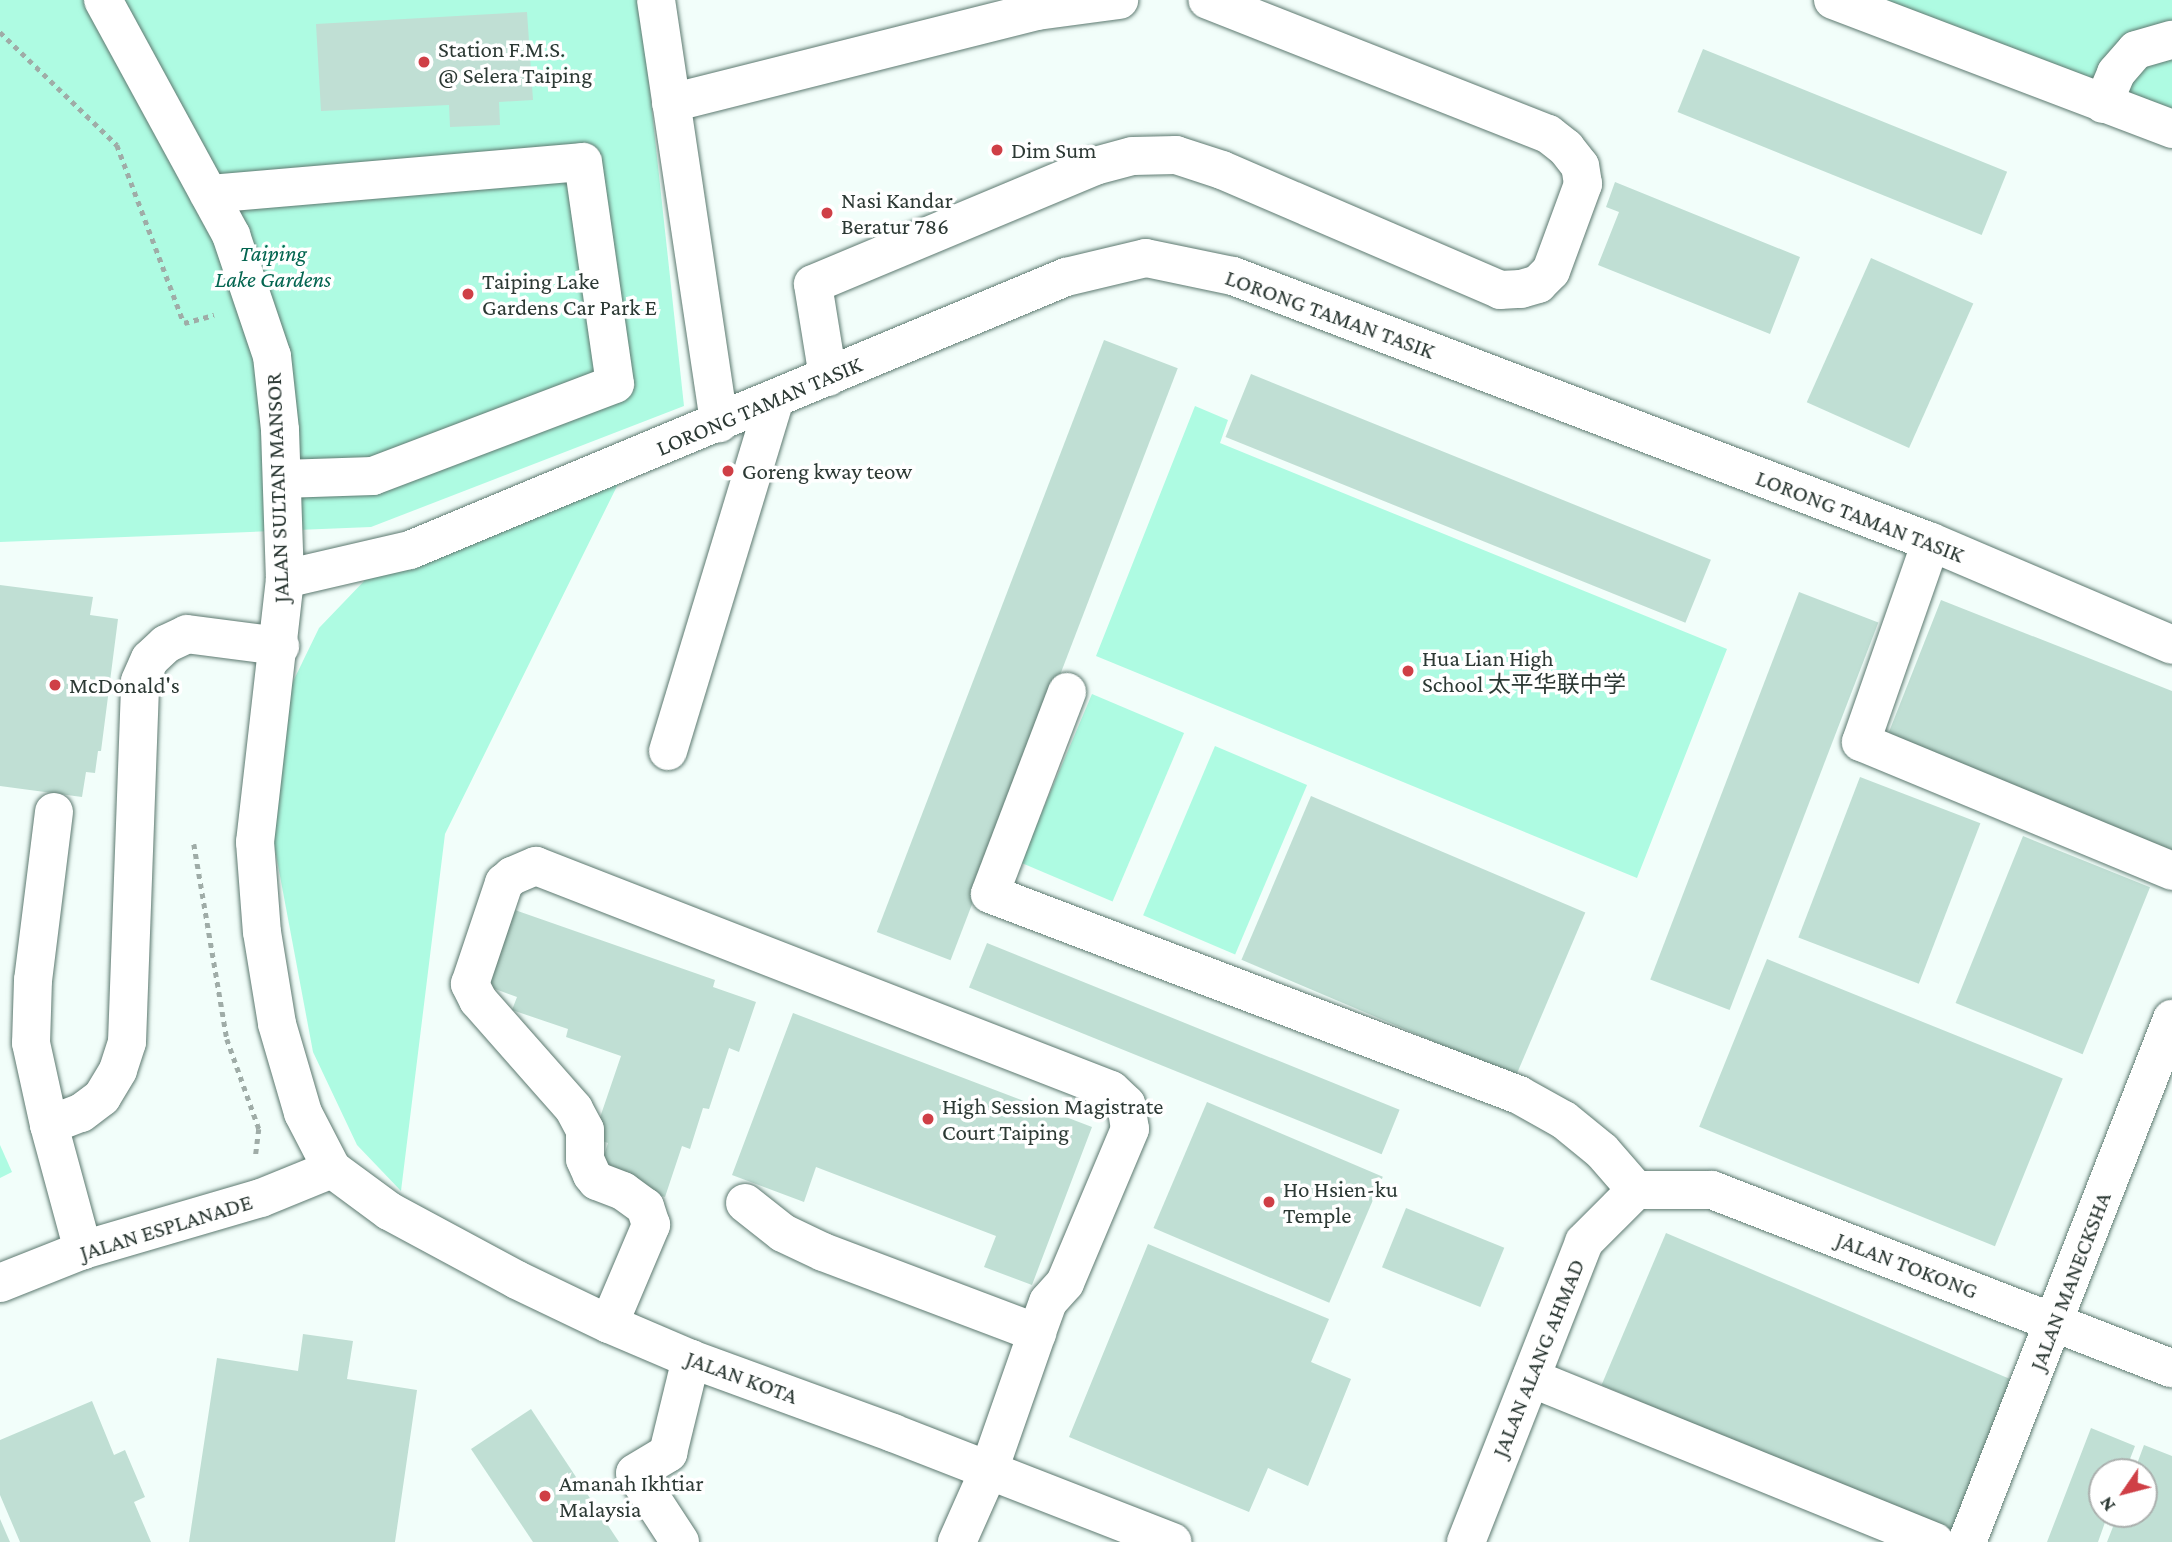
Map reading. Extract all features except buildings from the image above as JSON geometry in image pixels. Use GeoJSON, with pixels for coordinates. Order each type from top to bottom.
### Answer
{"type":"FeatureCollection","features":[{"type":"Feature","properties":{"kind":"street","name":"JALAN SULTAN MANSOR"},"geometry":{"type":"LineString","coordinates":[[103,0],[231,235],[272,356],[282,479],[285,579],[280,646],[256,842],[262,932],[277,1024],[303,1113],[332,1169]]}},
{"type":"Feature","properties":{"kind":"street"},"geometry":{"type":"LineString","coordinates":[[656,0],[719,424]]}},
{"type":"Feature","properties":{"kind":"street"},"geometry":{"type":"LineString","coordinates":[[671,103],[1035,6],[1119,0]]}},
{"type":"Feature","properties":{"kind":"street"},"geometry":{"type":"LineString","coordinates":[[828,377],[813,284],[1095,166],[1133,156],[1176,155],[1222,170],[1500,290],[1521,289],[1538,284],[1551,271],[1583,184],[1580,166],[1566,148],[1548,134],[1207,0]]}},
{"type":"Feature","properties":{"kind":"street"},"geometry":{"type":"LineString","coordinates":[[1833,0],[2172,129]]}},
{"type":"Feature","properties":{"kind":"street"},"geometry":{"type":"LineString","coordinates":[[2103,104],[2116,73],[2136,50],[2172,40]]}},
{"type":"Feature","properties":{"kind":"street"},"geometry":{"type":"LineString","coordinates":[[209,194],[583,162],[615,384],[373,475],[282,479]]}},
{"type":"Feature","properties":{"kind":"street","name":"LORONG TAMAN TASIK"},"geometry":{"type":"LineString","coordinates":[[285,579],[410,551],[1066,277],[1146,258],[1233,276],[1931,542],[2172,645]]}},
{"type":"Feature","properties":{"kind":"street"},"geometry":{"type":"LineString","coordinates":[[668,751],[775,399]]}},
{"type":"Feature","properties":{"kind":"street"},"geometry":{"type":"LineString","coordinates":[[1931,542],[1861,742],[2172,871]]}},
{"type":"Feature","properties":{"kind":"street"},"geometry":{"type":"LineString","coordinates":[[49,1125],[81,1113],[102,1097],[118,1070],[127,1042],[140,681],[150,659],[166,644],[187,634],[280,646]]}},
{"type":"Feature","properties":{"kind":"street"},"geometry":{"type":"LineString","coordinates":[[1067,692],[990,894],[1519,1095],[1564,1119],[1602,1151],[1636,1190]]}},
{"type":"Feature","properties":{"kind":"street"},"geometry":{"type":"LineString","coordinates":[[54,812],[33,980],[31,1043],[49,1125],[83,1250]]}},
{"type":"Feature","properties":{"kind":"street"},"geometry":{"type":"LineString","coordinates":[[609,1324],[651,1225],[645,1207],[623,1191],[597,1181],[592,1175],[585,1158],[585,1130],[574,1109],[478,1000],[470,984],[504,883],[512,876],[536,866],[1111,1090],[1126,1104],[1130,1129],[1065,1283],[1048,1302],[989,1470],[957,1542]]}},
{"type":"Feature","properties":{"kind":"street","name":"JALAN MANECKSHA"},"geometry":{"type":"LineString","coordinates":[[1968,1542],[2172,1019]]}},
{"type":"Feature","properties":{"kind":"street","name":"JALAN ESPLANADE"},"geometry":{"type":"LineString","coordinates":[[0,1283],[83,1250],[261,1198],[332,1169]]}},
{"type":"Feature","properties":{"kind":"street","name":"JALAN KOTA"},"geometry":{"type":"LineString","coordinates":[[332,1169],[389,1211],[517,1280],[609,1324],[691,1359],[1173,1542]]}},
{"type":"Feature","properties":{"kind":"street","name":"JALAN TOKONG"},"geometry":{"type":"LineString","coordinates":[[1636,1190],[1712,1190],[2172,1368]]}},
{"type":"Feature","properties":{"kind":"street","name":"JALAN ALANG AHMAD"},"geometry":{"type":"LineString","coordinates":[[1465,1542],[1584,1242],[1636,1190]]}},
{"type":"Feature","properties":{"kind":"street"},"geometry":{"type":"LineString","coordinates":[[745,1203],[783,1233],[823,1252],[1037,1333]]}},
{"type":"Feature","properties":{"kind":"street"},"geometry":{"type":"LineString","coordinates":[[680,1542],[635,1472],[668,1453],[691,1359]]}},
{"type":"Feature","properties":{"kind":"street"},"geometry":{"type":"LineString","coordinates":[[1531,1378],[1935,1542]]}},
{"type":"Feature","properties":{"kind":"path"},"geometry":{"type":"LineString","coordinates":[[0,32],[117,145],[184,323],[255,303]]}},
{"type":"Feature","properties":{"kind":"path"},"geometry":{"type":"LineString","coordinates":[[194,844],[227,1039],[258,1129],[256,1156],[248,1164]]}},
{"type":"Feature","properties":{"kind":"green space","name":"Taiping Lake Gardens"},"geometry":{"type":"Polygon","coordinates":[[[0,0],[640,0],[684,406],[371,527],[0,542],[0,0]]]}},
{"type":"Feature","properties":{"kind":"green space"},"geometry":{"type":"Polygon","coordinates":[[[1875,0],[2172,0],[2172,116],[1875,0]]]}},
{"type":"Feature","properties":{"kind":"green space"},"geometry":{"type":"Polygon","coordinates":[[[1195,406],[1228,420],[1220,443],[1727,649],[1637,878],[1096,656],[1195,406]]]}},
{"type":"Feature","properties":{"kind":"green space"},"geometry":{"type":"Polygon","coordinates":[[[623,474],[445,834],[401,1191],[357,1145],[313,1052],[271,828],[285,698],[319,628],[367,578],[623,474]]]}},
{"type":"Feature","properties":{"kind":"green space"},"geometry":{"type":"Polygon","coordinates":[[[1092,694],[1184,733],[1113,902],[1020,862],[1092,694]]]}},
{"type":"Feature","properties":{"kind":"green space"},"geometry":{"type":"Polygon","coordinates":[[[1215,746],[1307,785],[1235,954],[1143,915],[1215,746]]]}},
{"type":"Feature","properties":{"kind":"green space"},"geometry":{"type":"Polygon","coordinates":[[[0,1145],[12,1172],[0,1178],[0,1145]]]}},
{"type":"Feature","properties":{"kind":"place","name":"Station F.M.S. @ Selera Taiping"},"geometry":{"type":"Point","coordinates":[424,62]}},
{"type":"Feature","properties":{"kind":"place","name":"Dim Sum"},"geometry":{"type":"Point","coordinates":[997,150]}},
{"type":"Feature","properties":{"kind":"place","name":"Nasi Kandar Beratur 786"},"geometry":{"type":"Point","coordinates":[827,213]}},
{"type":"Feature","properties":{"kind":"place","name":"Taiping Lake Gardens Car Park E"},"geometry":{"type":"Point","coordinates":[468,294]}},
{"type":"Feature","properties":{"kind":"place","name":"Goreng kway teow"},"geometry":{"type":"Point","coordinates":[728,471]}},
{"type":"Feature","properties":{"kind":"place","name":"Hua Lian High School 太平华联中学"},"geometry":{"type":"Point","coordinates":[1408,671]}},
{"type":"Feature","properties":{"kind":"place","name":"McDonald's"},"geometry":{"type":"Point","coordinates":[55,685]}},
{"type":"Feature","properties":{"kind":"place","name":"High Session Magistrate Court Taiping"},"geometry":{"type":"Point","coordinates":[928,1119]}},
{"type":"Feature","properties":{"kind":"place","name":"Ho Hsien-ku Temple"},"geometry":{"type":"Point","coordinates":[1269,1202]}},
{"type":"Feature","properties":{"kind":"place","name":"Amanah Ikhtiar Malaysia"},"geometry":{"type":"Point","coordinates":[545,1496]}}]}
